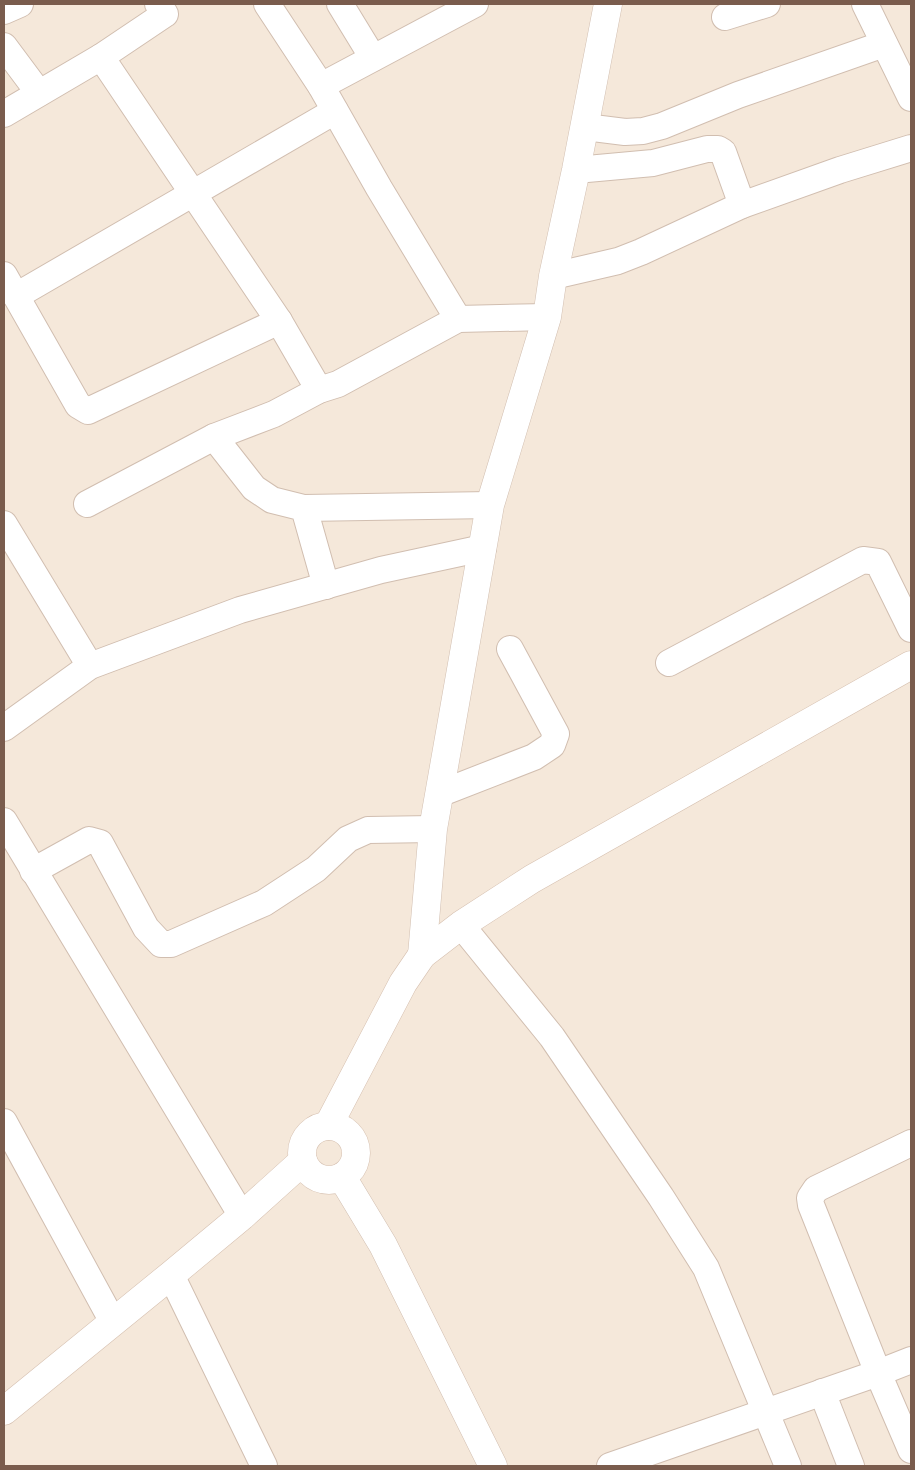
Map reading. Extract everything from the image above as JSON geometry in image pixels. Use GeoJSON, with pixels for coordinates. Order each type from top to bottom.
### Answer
{"type":"FeatureCollection","features":[{"type":"Feature","properties":{"kind":"main road"},"geometry":{"type":"LineString","coordinates":[[422,955],[433,829],[490,505],[547,317],[553,276],[585,127],[608,4]]}},
{"type":"Feature","properties":{"kind":"main road"},"geometry":{"type":"LineString","coordinates":[[328,1126],[403,983],[422,955],[461,925],[549,870],[911,665]]}},
{"type":"Feature","properties":{"kind":"main road"},"geometry":{"type":"LineString","coordinates":[[328,1126],[336,1127],[351,1138],[356,1155],[354,1164],[342,1177],[326,1180],[312,1174],[303,1161],[302,1152],[310,1134],[328,1126]]}},
{"type":"Feature","properties":{"kind":"main road"},"geometry":{"type":"LineString","coordinates":[[4,1411],[171,1276],[303,1161]]}},
{"type":"Feature","properties":{"kind":"main road"},"geometry":{"type":"LineString","coordinates":[[342,1177],[382,1245],[493,1466]]}},
{"type":"Feature","properties":{"kind":"street"},"geometry":{"type":"LineString","coordinates":[[4,11],[20,4]]}},
{"type":"Feature","properties":{"kind":"street"},"geometry":{"type":"LineString","coordinates":[[267,4],[321,86],[379,188],[458,318]]}},
{"type":"Feature","properties":{"kind":"street"},"geometry":{"type":"LineString","coordinates":[[340,4],[373,58]]}},
{"type":"Feature","properties":{"kind":"street"},"geometry":{"type":"LineString","coordinates":[[321,86],[474,4]]}},
{"type":"Feature","properties":{"kind":"street"},"geometry":{"type":"LineString","coordinates":[[725,17],[767,4]]}},
{"type":"Feature","properties":{"kind":"street"},"geometry":{"type":"LineString","coordinates":[[865,4],[911,98]]}},
{"type":"Feature","properties":{"kind":"street"},"geometry":{"type":"LineString","coordinates":[[4,114],[101,57],[168,7]]}},
{"type":"Feature","properties":{"kind":"street"},"geometry":{"type":"LineString","coordinates":[[585,127],[625,132],[662,126],[738,95],[884,44]]}},
{"type":"Feature","properties":{"kind":"street"},"geometry":{"type":"LineString","coordinates":[[4,46],[39,93]]}},
{"type":"Feature","properties":{"kind":"street"},"geometry":{"type":"LineString","coordinates":[[101,57],[279,321],[319,390]]}},
{"type":"Feature","properties":{"kind":"street"},"geometry":{"type":"LineString","coordinates":[[279,321],[88,411],[78,405],[10,286],[193,194],[335,111]]}},
{"type":"Feature","properties":{"kind":"street"},"geometry":{"type":"LineString","coordinates":[[553,276],[618,260],[641,252],[742,204],[911,148]]}},
{"type":"Feature","properties":{"kind":"street"},"geometry":{"type":"LineString","coordinates":[[576,170],[653,163],[707,149],[718,149],[723,152],[742,204]]}},
{"type":"Feature","properties":{"kind":"street"},"geometry":{"type":"LineString","coordinates":[[88,504],[214,437],[274,414],[319,390],[338,384],[458,318],[547,317]]}},
{"type":"Feature","properties":{"kind":"street"},"geometry":{"type":"LineString","coordinates":[[214,437],[254,488],[272,500],[304,508],[490,505]]}},
{"type":"Feature","properties":{"kind":"street"},"geometry":{"type":"LineString","coordinates":[[304,508],[326,586]]}},
{"type":"Feature","properties":{"kind":"street"},"geometry":{"type":"LineString","coordinates":[[4,524],[90,666]]}},
{"type":"Feature","properties":{"kind":"street"},"geometry":{"type":"LineString","coordinates":[[4,728],[90,666],[240,610],[381,570],[483,548]]}},
{"type":"Feature","properties":{"kind":"street"},"geometry":{"type":"LineString","coordinates":[[669,663],[864,560],[878,562],[911,629]]}},
{"type":"Feature","properties":{"kind":"street"},"geometry":{"type":"LineString","coordinates":[[439,794],[534,757],[552,745],[556,734],[510,649]]}},
{"type":"Feature","properties":{"kind":"street"},"geometry":{"type":"LineString","coordinates":[[4,821],[242,1216]]}},
{"type":"Feature","properties":{"kind":"street"},"geometry":{"type":"LineString","coordinates":[[33,871],[89,840],[97,841],[100,843],[146,928],[161,944],[170,944],[264,903],[316,869],[348,840],[368,830],[433,829]]}},
{"type":"Feature","properties":{"kind":"street"},"geometry":{"type":"LineString","coordinates":[[461,925],[552,1037],[661,1197],[706,1268],[788,1466]]}},
{"type":"Feature","properties":{"kind":"street"},"geometry":{"type":"LineString","coordinates":[[4,1122],[113,1322]]}},
{"type":"Feature","properties":{"kind":"street"},"geometry":{"type":"LineString","coordinates":[[911,1143],[816,1189],[810,1198],[811,1205],[878,1373],[911,1450]]}},
{"type":"Feature","properties":{"kind":"street"},"geometry":{"type":"LineString","coordinates":[[171,1276],[264,1466]]}},
{"type":"Feature","properties":{"kind":"street"},"geometry":{"type":"LineString","coordinates":[[610,1466],[911,1360]]}},
{"type":"Feature","properties":{"kind":"street"},"geometry":{"type":"LineString","coordinates":[[822,1392],[851,1466]]}},
{"type":"Feature","properties":{"kind":"shaded area"},"geometry":{"type":"Polygon","coordinates":[[[4,4],[911,4],[911,1466],[4,1466],[4,4]]]}}]}
